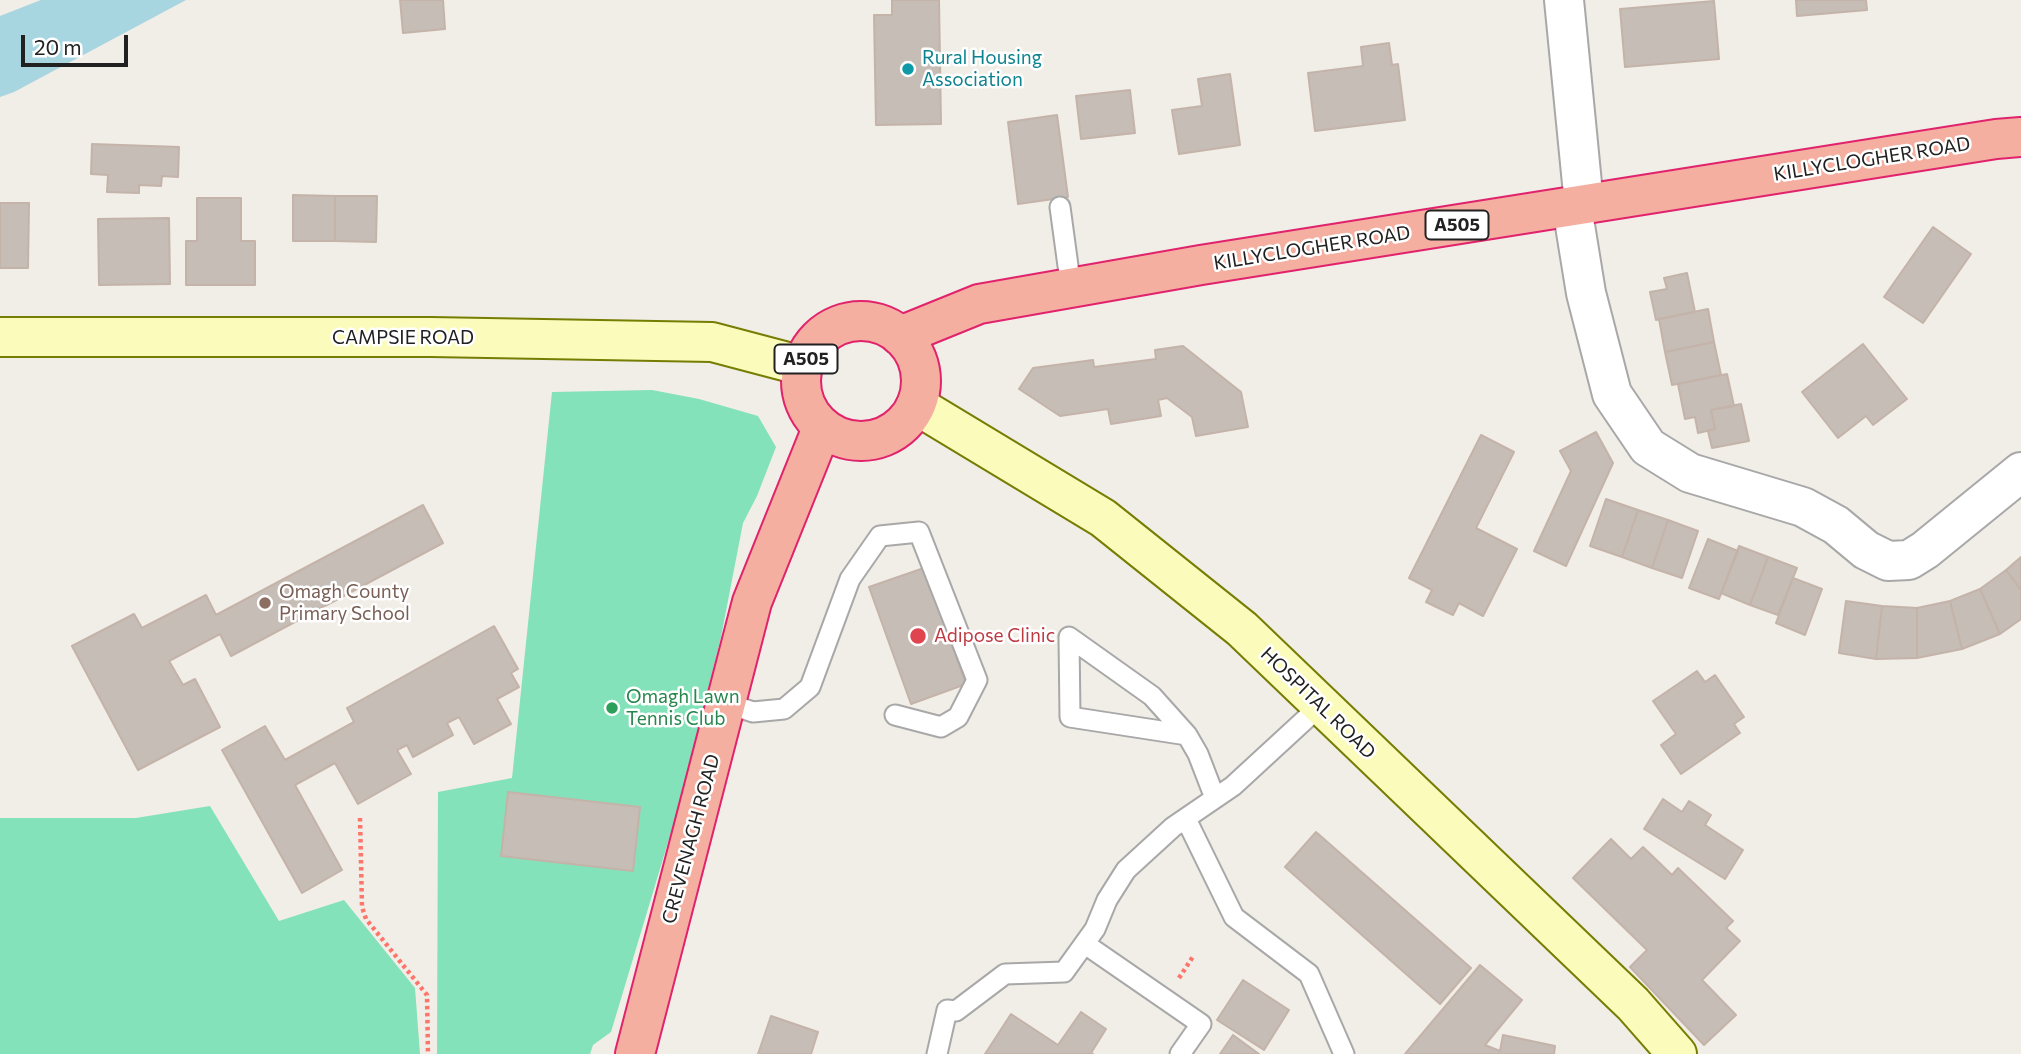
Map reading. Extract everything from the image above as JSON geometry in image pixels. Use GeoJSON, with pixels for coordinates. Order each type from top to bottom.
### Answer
{"type":"FeatureCollection","features":[{"type":"Feature","properties":{"kind":"highway","name":"KILLYCLOGHER ROAD"},"geometry":{"type":"LineString","coordinates":[[900,336],[979,304],[1201,265],[2021,137]]}},
{"type":"Feature","properties":{"kind":"highway","name":"A505"},"geometry":{"type":"LineString","coordinates":[[822,428],[808,412],[801,386],[803,366],[813,345],[831,329],[864,321],[877,324],[900,336]]}},
{"type":"Feature","properties":{"kind":"highway"},"geometry":{"type":"LineString","coordinates":[[822,428],[844,439],[867,442],[890,434],[906,422],[916,405],[921,384],[914,353],[900,336]]}},
{"type":"Feature","properties":{"kind":"highway","name":"CREVENAGH ROAD"},"geometry":{"type":"LineString","coordinates":[[635,1054],[752,602],[822,428]]}},
{"type":"Feature","properties":{"kind":"main road","name":"CAMPSIE ROAD"},"geometry":{"type":"LineString","coordinates":[[0,337],[431,337],[712,342],[803,366]]}},
{"type":"Feature","properties":{"kind":"main road","name":"HOSPITAL ROAD"},"geometry":{"type":"LineString","coordinates":[[916,405],[1102,518],[1242,629],[1633,1004],[1677,1054]]}},
{"type":"Feature","properties":{"kind":"street"},"geometry":{"type":"LineString","coordinates":[[1564,0],[1586,293],[1612,394],[1648,447],[1690,472],[1803,507],[1836,525],[1866,550],[1888,561],[1909,560],[1925,550],[2021,472]]}},
{"type":"Feature","properties":{"kind":"lane"},"geometry":{"type":"LineString","coordinates":[[1060,207],[1070,288]]}},
{"type":"Feature","properties":{"kind":"lane"},"geometry":{"type":"LineString","coordinates":[[726,704],[753,712],[784,709],[810,687],[850,579],[880,536],[919,532],[977,680],[958,717],[941,727],[895,715]]}},
{"type":"Feature","properties":{"kind":"lane"},"geometry":{"type":"LineString","coordinates":[[1187,735],[1070,717],[1069,636],[1152,696],[1187,735],[1198,754],[1215,798]]}},
{"type":"Feature","properties":{"kind":"lane"},"geometry":{"type":"LineString","coordinates":[[937,1054],[947,1010],[956,1012],[1005,974],[1065,972],[1096,929],[1107,900],[1126,870],[1186,819],[1233,786],[1321,705]]}},
{"type":"Feature","properties":{"kind":"lane"},"geometry":{"type":"LineString","coordinates":[[1186,819],[1234,917],[1309,974],[1344,1054]]}},
{"type":"Feature","properties":{"kind":"lane"},"geometry":{"type":"LineString","coordinates":[[1085,944],[1201,1024],[1180,1054]]}},
{"type":"Feature","properties":{"kind":"path"},"geometry":{"type":"LineString","coordinates":[[360,818],[362,907],[366,919],[427,995],[428,1054]]}},
{"type":"Feature","properties":{"kind":"green space","name":"Omagh Lawn Tennis Club"},"geometry":{"type":"Polygon","coordinates":[[[652,390],[699,399],[758,416],[776,447],[743,523],[721,637],[681,799],[611,1032],[593,1045],[590,1054],[437,1054],[438,792],[512,778],[552,392],[652,390]]]}},
{"type":"Feature","properties":{"kind":"green space"},"geometry":{"type":"Polygon","coordinates":[[[210,806],[279,921],[344,900],[415,988],[420,1054],[0,1054],[0,818],[136,818],[210,806]]]}},
{"type":"Feature","properties":{"kind":"water"},"geometry":{"type":"Polygon","coordinates":[[[41,0],[186,0],[0,97],[0,16],[41,0]]]}},
{"type":"Feature","properties":{"kind":"building"},"geometry":{"type":"Polygon","coordinates":[[[400,0],[443,0],[445,29],[403,33],[400,0]]]}},
{"type":"Feature","properties":{"kind":"building","name":"Rural Housing Association"},"geometry":{"type":"Polygon","coordinates":[[[892,0],[939,0],[941,124],[876,125],[874,15],[892,15],[892,0]]]}},
{"type":"Feature","properties":{"kind":"building"},"geometry":{"type":"Polygon","coordinates":[[[1796,0],[1866,0],[1867,10],[1797,16],[1796,0]]]}},
{"type":"Feature","properties":{"kind":"building"},"geometry":{"type":"Polygon","coordinates":[[[1714,1],[1719,59],[1625,67],[1620,9],[1714,1]]]}},
{"type":"Feature","properties":{"kind":"building"},"geometry":{"type":"Polygon","coordinates":[[[1389,43],[1392,65],[1398,64],[1405,120],[1315,131],[1308,73],[1363,66],[1361,47],[1389,43]]]}},
{"type":"Feature","properties":{"kind":"building"},"geometry":{"type":"Polygon","coordinates":[[[1230,74],[1240,145],[1179,154],[1172,110],[1202,106],[1198,79],[1230,74]]]}},
{"type":"Feature","properties":{"kind":"building"},"geometry":{"type":"Polygon","coordinates":[[[1130,90],[1135,133],[1081,139],[1076,96],[1130,90]]]}},
{"type":"Feature","properties":{"kind":"building"},"geometry":{"type":"Polygon","coordinates":[[[1057,115],[1068,197],[1018,204],[1008,122],[1057,115]]]}},
{"type":"Feature","properties":{"kind":"building"},"geometry":{"type":"Polygon","coordinates":[[[92,144],[179,147],[178,177],[162,176],[161,186],[139,185],[139,193],[107,192],[108,175],[91,174],[92,144]]]}},
{"type":"Feature","properties":{"kind":"building"},"geometry":{"type":"Polygon","coordinates":[[[293,195],[335,196],[335,241],[293,241],[293,195]]]}},
{"type":"Feature","properties":{"kind":"building"},"geometry":{"type":"Polygon","coordinates":[[[335,196],[377,196],[376,242],[335,241],[335,196]]]}},
{"type":"Feature","properties":{"kind":"building"},"geometry":{"type":"Polygon","coordinates":[[[197,198],[241,198],[241,241],[255,241],[255,285],[186,285],[186,241],[197,241],[197,198]]]}},
{"type":"Feature","properties":{"kind":"building"},"geometry":{"type":"Polygon","coordinates":[[[0,203],[29,203],[28,268],[0,268],[0,203]]]}},
{"type":"Feature","properties":{"kind":"building"},"geometry":{"type":"Polygon","coordinates":[[[169,218],[170,284],[99,285],[98,219],[169,218]]]}},
{"type":"Feature","properties":{"kind":"building"},"geometry":{"type":"Polygon","coordinates":[[[1933,227],[1971,254],[1923,323],[1884,297],[1933,227]]]}},
{"type":"Feature","properties":{"kind":"building"},"geometry":{"type":"Polygon","coordinates":[[[1687,273],[1695,312],[1656,320],[1650,292],[1667,289],[1664,278],[1687,273]]]}},
{"type":"Feature","properties":{"kind":"building"},"geometry":{"type":"Polygon","coordinates":[[[1708,309],[1714,342],[1665,352],[1659,319],[1708,309]]]}},
{"type":"Feature","properties":{"kind":"building"},"geometry":{"type":"Polygon","coordinates":[[[1714,342],[1721,375],[1672,385],[1665,352],[1714,342]]]}},
{"type":"Feature","properties":{"kind":"building"},"geometry":{"type":"Polygon","coordinates":[[[1863,344],[1907,399],[1873,425],[1866,416],[1838,438],[1802,392],[1863,344]]]}},
{"type":"Feature","properties":{"kind":"building"},"geometry":{"type":"Polygon","coordinates":[[[1183,346],[1241,392],[1248,427],[1196,436],[1192,417],[1167,398],[1158,400],[1161,416],[1111,424],[1108,409],[1060,416],[1019,389],[1033,368],[1093,360],[1094,367],[1156,359],[1155,350],[1183,346]]]}},
{"type":"Feature","properties":{"kind":"building"},"geometry":{"type":"Polygon","coordinates":[[[1727,374],[1734,406],[1711,410],[1715,429],[1698,433],[1695,417],[1685,419],[1678,384],[1727,374]]]}},
{"type":"Feature","properties":{"kind":"building"},"geometry":{"type":"Polygon","coordinates":[[[1741,404],[1749,441],[1712,448],[1708,431],[1715,429],[1711,410],[1741,404]]]}},
{"type":"Feature","properties":{"kind":"building"},"geometry":{"type":"Polygon","coordinates":[[[1596,432],[1613,463],[1566,566],[1534,551],[1571,471],[1560,451],[1596,432]]]}},
{"type":"Feature","properties":{"kind":"building"},"geometry":{"type":"Polygon","coordinates":[[[1481,435],[1514,452],[1476,528],[1517,549],[1483,616],[1459,603],[1453,615],[1426,602],[1432,590],[1409,578],[1481,435]]]}},
{"type":"Feature","properties":{"kind":"building"},"geometry":{"type":"Polygon","coordinates":[[[1606,499],[1638,510],[1622,557],[1590,546],[1606,499]]]}},
{"type":"Feature","properties":{"kind":"building"},"geometry":{"type":"Polygon","coordinates":[[[423,505],[443,543],[231,656],[220,634],[169,661],[183,685],[195,679],[220,727],[138,770],[72,646],[134,614],[142,628],[206,595],[216,615],[423,505]]]}},
{"type":"Feature","properties":{"kind":"building"},"geometry":{"type":"Polygon","coordinates":[[[1638,510],[1668,520],[1652,568],[1622,557],[1638,510]]]}},
{"type":"Feature","properties":{"kind":"building"},"geometry":{"type":"Polygon","coordinates":[[[1668,520],[1698,531],[1682,578],[1652,568],[1668,520]]]}},
{"type":"Feature","properties":{"kind":"building"},"geometry":{"type":"Polygon","coordinates":[[[1708,539],[1738,551],[1719,599],[1689,588],[1708,539]]]}},
{"type":"Feature","properties":{"kind":"building"},"geometry":{"type":"Polygon","coordinates":[[[1739,546],[1768,557],[1750,605],[1721,593],[1739,546]]]}},
{"type":"Feature","properties":{"kind":"building"},"geometry":{"type":"Polygon","coordinates":[[[1768,557],[1797,568],[1778,615],[1750,605],[1768,557]]]}},
{"type":"Feature","properties":{"kind":"building"},"geometry":{"type":"Polygon","coordinates":[[[2021,557],[2021,590],[2006,570],[2021,557]]]}},
{"type":"Feature","properties":{"kind":"building","name":"Adipose Clinic"},"geometry":{"type":"Polygon","coordinates":[[[924,568],[966,684],[911,704],[869,587],[924,568]]]}},
{"type":"Feature","properties":{"kind":"building"},"geometry":{"type":"Polygon","coordinates":[[[2006,570],[2021,590],[2021,619],[2000,634],[1980,589],[2006,570]]]}},
{"type":"Feature","properties":{"kind":"building"},"geometry":{"type":"Polygon","coordinates":[[[1793,578],[1822,589],[1805,635],[1776,623],[1793,578]]]}},
{"type":"Feature","properties":{"kind":"building"},"geometry":{"type":"Polygon","coordinates":[[[1980,589],[2000,634],[1962,649],[1950,601],[1980,589]]]}},
{"type":"Feature","properties":{"kind":"building"},"geometry":{"type":"Polygon","coordinates":[[[1846,601],[1882,606],[1876,659],[1839,653],[1846,601]]]}},
{"type":"Feature","properties":{"kind":"building"},"geometry":{"type":"Polygon","coordinates":[[[1950,601],[1962,649],[1917,658],[1917,608],[1950,601]]]}},
{"type":"Feature","properties":{"kind":"building"},"geometry":{"type":"Polygon","coordinates":[[[1882,606],[1917,608],[1917,658],[1876,659],[1882,606]]]}},
{"type":"Feature","properties":{"kind":"building"},"geometry":{"type":"Polygon","coordinates":[[[494,626],[518,669],[511,673],[519,687],[497,699],[511,724],[474,744],[459,717],[447,723],[453,735],[413,757],[407,745],[397,750],[411,774],[358,804],[335,763],[295,785],[342,870],[302,893],[222,750],[265,726],[285,760],[354,722],[347,708],[494,626]]]}},
{"type":"Feature","properties":{"kind":"building"},"geometry":{"type":"Polygon","coordinates":[[[1697,671],[1705,682],[1715,675],[1744,717],[1734,724],[1740,733],[1681,774],[1661,745],[1676,734],[1653,701],[1697,671]]]}},
{"type":"Feature","properties":{"kind":"building"},"geometry":{"type":"Polygon","coordinates":[[[508,792],[640,807],[633,871],[501,856],[508,792]]]}},
{"type":"Feature","properties":{"kind":"building"},"geometry":{"type":"Polygon","coordinates":[[[1663,799],[1682,812],[1689,801],[1711,815],[1705,825],[1743,850],[1725,879],[1644,829],[1663,799]]]}},
{"type":"Feature","properties":{"kind":"building"},"geometry":{"type":"Polygon","coordinates":[[[1316,832],[1471,968],[1440,1004],[1285,867],[1316,832]]]}},
{"type":"Feature","properties":{"kind":"building"},"geometry":{"type":"Polygon","coordinates":[[[1611,839],[1631,859],[1643,847],[1672,875],[1678,868],[1733,921],[1726,928],[1740,941],[1702,980],[1736,1015],[1704,1045],[1630,967],[1647,950],[1573,878],[1611,839]]]}},
{"type":"Feature","properties":{"kind":"building"},"geometry":{"type":"Polygon","coordinates":[[[1480,965],[1522,1000],[1485,1045],[1500,1051],[1503,1035],[1555,1046],[1554,1054],[1405,1054],[1480,965]]]}},
{"type":"Feature","properties":{"kind":"building"},"geometry":{"type":"Polygon","coordinates":[[[1243,980],[1289,1010],[1264,1050],[1217,1020],[1243,980]]]}},
{"type":"Feature","properties":{"kind":"building"},"geometry":{"type":"Polygon","coordinates":[[[1081,1012],[1106,1029],[1091,1053],[1093,1054],[985,1054],[1011,1014],[1058,1045],[1081,1012]]]}},
{"type":"Feature","properties":{"kind":"building"},"geometry":{"type":"Polygon","coordinates":[[[771,1016],[818,1032],[811,1054],[758,1054],[771,1016]]]}},
{"type":"Feature","properties":{"kind":"building"},"geometry":{"type":"Polygon","coordinates":[[[1233,1035],[1259,1054],[1220,1054],[1233,1035]]]}},
{"type":"Feature","properties":{"kind":"place","name":"Rural Housing Association"},"geometry":{"type":"Point","coordinates":[908,69]}},
{"type":"Feature","properties":{"kind":"place","name":"Omagh County Primary School"},"geometry":{"type":"Point","coordinates":[265,603]}},
{"type":"Feature","properties":{"kind":"place","name":"Adipose Clinic"},"geometry":{"type":"Point","coordinates":[918,636]}},
{"type":"Feature","properties":{"kind":"place","name":"Omagh Lawn Tennis Club"},"geometry":{"type":"Point","coordinates":[612,708]}}]}
